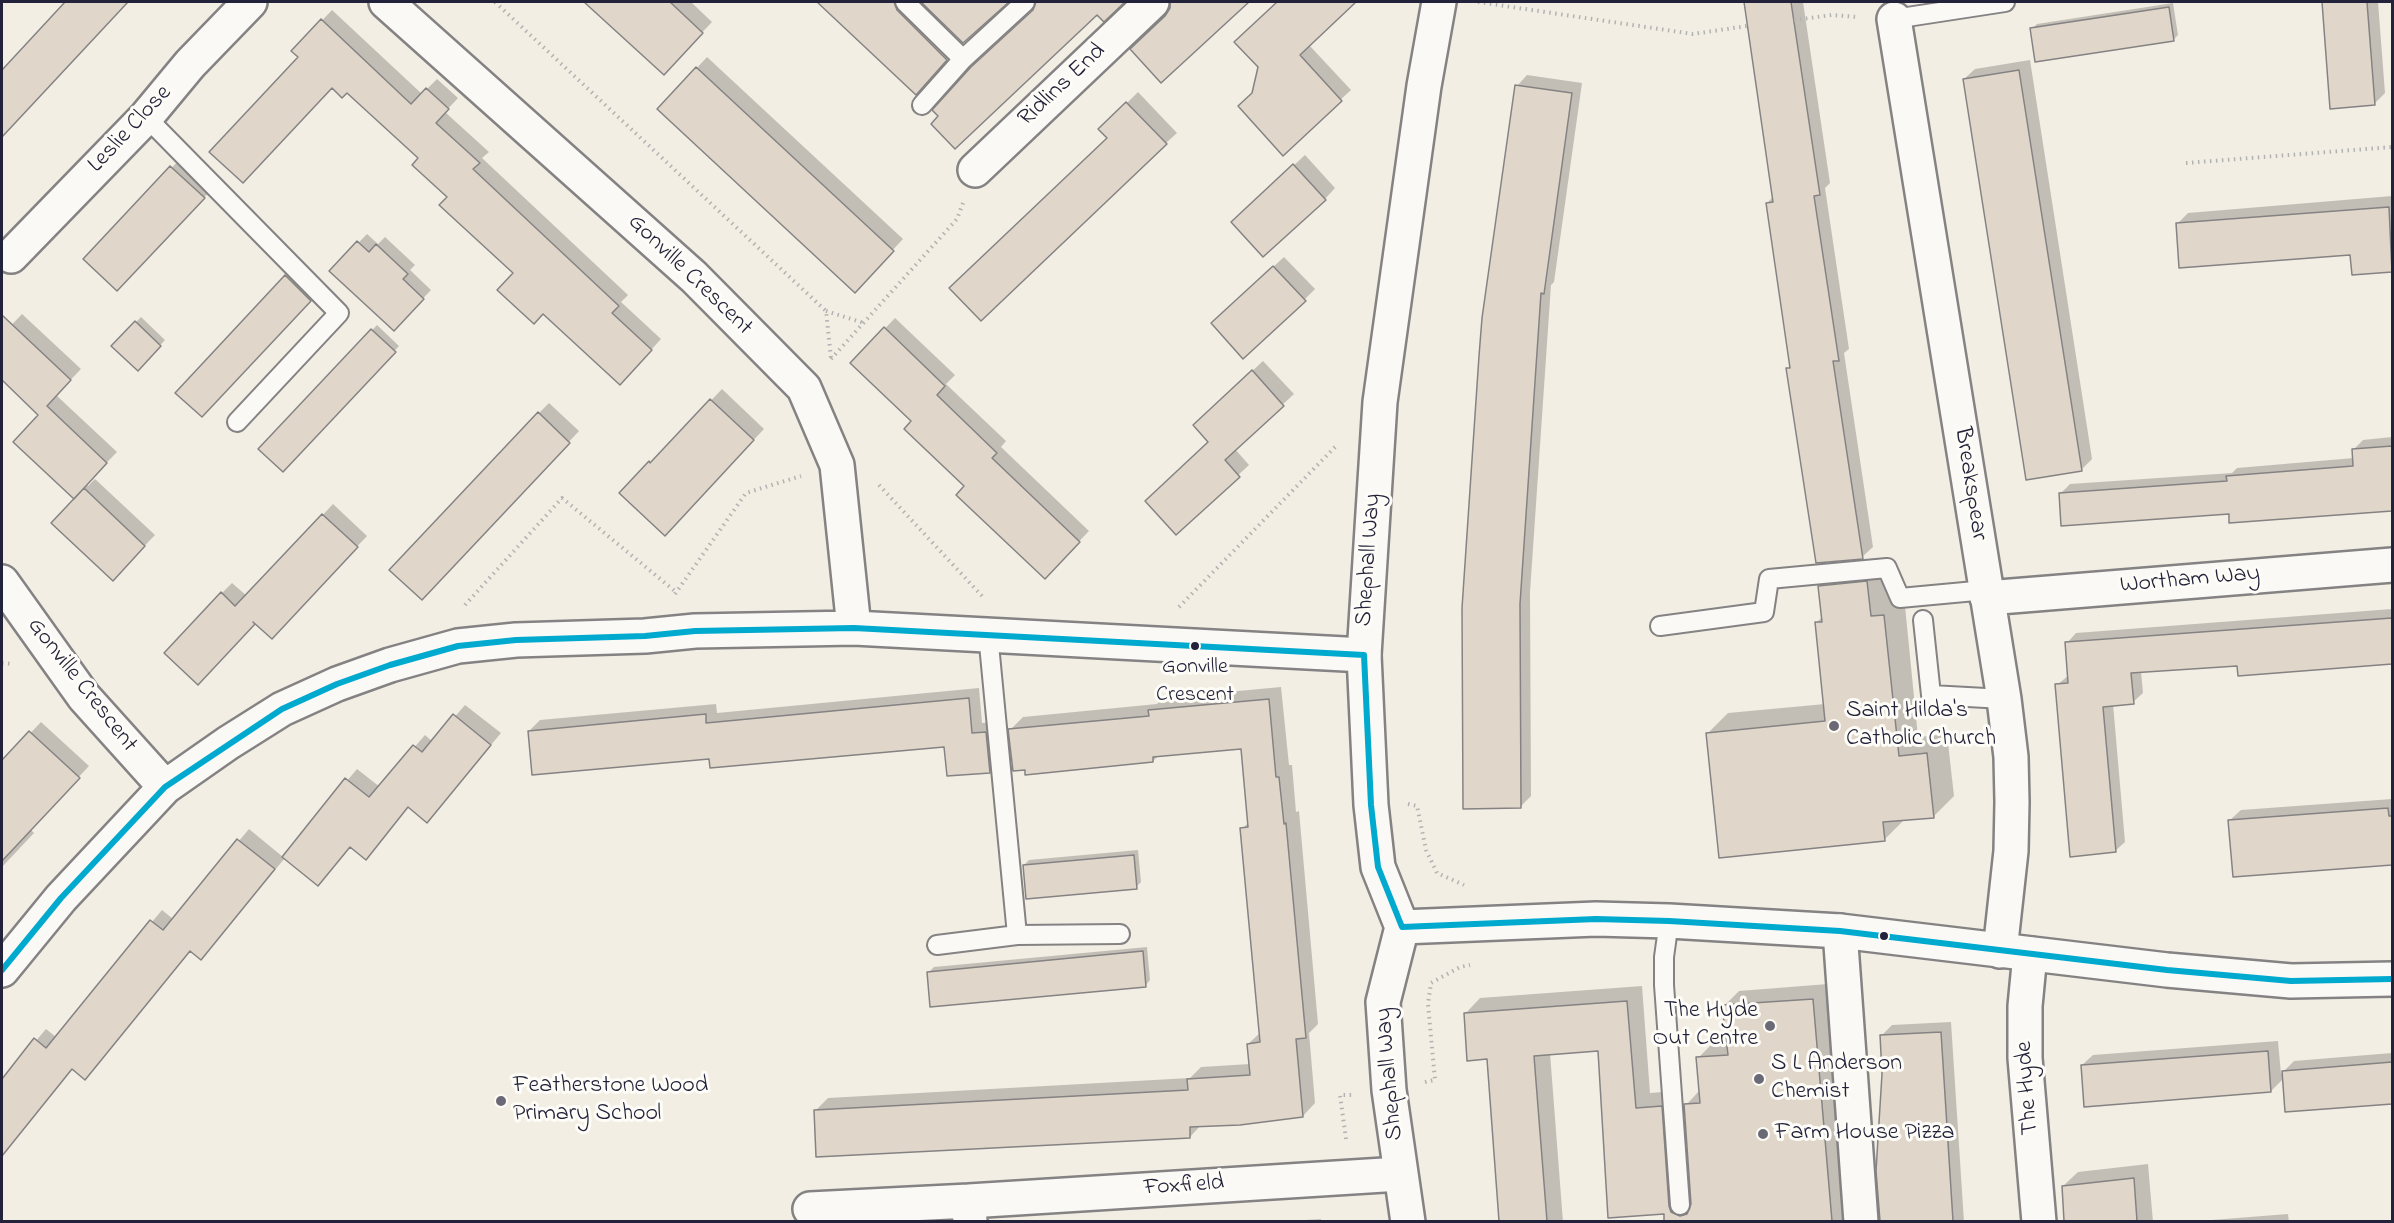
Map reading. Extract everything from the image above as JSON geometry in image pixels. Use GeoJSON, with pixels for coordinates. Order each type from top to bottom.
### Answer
{"type":"FeatureCollection","features":[{"type":"Feature","properties":{"kind":"street","name":"Leslie Close"},"geometry":{"type":"LineString","coordinates":[[11,256],[146,117],[190,64],[249,2]]}},
{"type":"Feature","properties":{"kind":"street","name":"Gonville Crescent"},"geometry":{"type":"LineString","coordinates":[[386,2],[694,277],[804,388],[837,465],[854,628]]}},
{"type":"Feature","properties":{"kind":"street","name":"Ridlins End"},"geometry":{"type":"LineString","coordinates":[[975,170],[1152,2]]}},
{"type":"Feature","properties":{"kind":"street","name":"Shephall Way"},"geometry":{"type":"LineString","coordinates":[[1408,1221],[1389,1090],[1383,1002],[1402,927],[1378,867],[1371,805],[1364,655],[1380,402],[1424,86],[1439,2]]}},
{"type":"Feature","properties":{"kind":"street","name":"Breakspear"},"geometry":{"type":"LineString","coordinates":[[1894,19],[2004,699],[2011,757],[2015,952]]}},
{"type":"Feature","properties":{"kind":"street","name":"Wortham Way"},"geometry":{"type":"LineString","coordinates":[[1986,594],[2392,565]]}},
{"type":"Feature","properties":{"kind":"street","name":"Gonville Crescent"},"geometry":{"type":"LineString","coordinates":[[2,582],[84,697],[165,787]]}},
{"type":"Feature","properties":{"kind":"street"},"geometry":{"type":"LineString","coordinates":[[2,970],[61,898],[165,787],[282,709],[337,684],[390,665],[458,646],[516,640],[645,636],[695,631],[854,628],[1364,655]]}},
{"type":"Feature","properties":{"kind":"street"},"geometry":{"type":"LineString","coordinates":[[1402,927],[1596,919],[1669,921],[1840,931],[2291,981],[2392,979]]}},
{"type":"Feature","properties":{"kind":"street"},"geometry":{"type":"LineString","coordinates":[[1840,931],[1861,1221]]}},
{"type":"Feature","properties":{"kind":"street","name":"The Hyde"},"geometry":{"type":"LineString","coordinates":[[2015,952],[2025,1006],[2025,1058],[2039,1221]]}},
{"type":"Feature","properties":{"kind":"street","name":"Foxfield"},"geometry":{"type":"LineString","coordinates":[[810,1209],[970,1211],[1400,1174]]}},
{"type":"Feature","properties":{"kind":"lane"},"geometry":{"type":"LineString","coordinates":[[905,2],[963,59]]}},
{"type":"Feature","properties":{"kind":"lane"},"geometry":{"type":"LineString","coordinates":[[922,105],[963,59],[1025,2]]}},
{"type":"Feature","properties":{"kind":"lane"},"geometry":{"type":"LineString","coordinates":[[1894,19],[2005,2]]}},
{"type":"Feature","properties":{"kind":"lane"},"geometry":{"type":"LineString","coordinates":[[146,117],[339,313],[237,422]]}},
{"type":"Feature","properties":{"kind":"lane"},"geometry":{"type":"LineString","coordinates":[[1660,626],[1764,612],[1769,579],[1887,568],[1900,598],[1986,594]]}},
{"type":"Feature","properties":{"kind":"lane"},"geometry":{"type":"LineString","coordinates":[[1923,620],[1931,695],[2004,699]]}},
{"type":"Feature","properties":{"kind":"lane"},"geometry":{"type":"LineString","coordinates":[[988,634],[1017,935]]}},
{"type":"Feature","properties":{"kind":"lane"},"geometry":{"type":"LineString","coordinates":[[1669,921],[1664,957],[1664,985],[1680,1205]]}},
{"type":"Feature","properties":{"kind":"lane"},"geometry":{"type":"LineString","coordinates":[[937,945],[1017,935],[1120,934]]}},
{"type":"Feature","properties":{"kind":"path"},"geometry":{"type":"LineString","coordinates":[[495,2],[826,310],[864,323]]}},
{"type":"Feature","properties":{"kind":"path"},"geometry":{"type":"LineString","coordinates":[[1478,2],[1693,34],[1747,26]]}},
{"type":"Feature","properties":{"kind":"path"},"geometry":{"type":"LineString","coordinates":[[1794,20],[1832,15],[1894,19]]}},
{"type":"Feature","properties":{"kind":"path"},"geometry":{"type":"LineString","coordinates":[[2187,163],[2392,147]]}},
{"type":"Feature","properties":{"kind":"path"},"geometry":{"type":"LineString","coordinates":[[804,388],[957,219],[975,170]]}},
{"type":"Feature","properties":{"kind":"path"},"geometry":{"type":"LineString","coordinates":[[826,310],[831,358]]}},
{"type":"Feature","properties":{"kind":"path"},"geometry":{"type":"LineString","coordinates":[[1143,643],[1339,444]]}},
{"type":"Feature","properties":{"kind":"path"},"geometry":{"type":"LineString","coordinates":[[462,607],[472,600],[561,498],[676,592]]}},
{"type":"Feature","properties":{"kind":"path"},"geometry":{"type":"LineString","coordinates":[[1400,803],[1417,806],[1426,850],[1437,873],[1473,889]]}},
{"type":"Feature","properties":{"kind":"path"},"geometry":{"type":"LineString","coordinates":[[1415,1084],[1435,1080],[1428,1004],[1431,983],[1460,967],[1479,962]]}},
{"type":"Feature","properties":{"kind":"path"},"geometry":{"type":"LineString","coordinates":[[1347,1149],[1340,1095],[1356,1094]]}},
{"type":"Feature","properties":{"kind":"building"},"geometry":{"type":"Polygon","coordinates":[[[65,2],[128,2],[2,137],[2,70],[65,2]]]}},
{"type":"Feature","properties":{"kind":"building"},"geometry":{"type":"Polygon","coordinates":[[[584,2],[670,2],[703,33],[664,75],[584,2]]]}},
{"type":"Feature","properties":{"kind":"building"},"geometry":{"type":"Polygon","coordinates":[[[817,2],[894,2],[897,10],[947,60],[916,95],[817,2]]]}},
{"type":"Feature","properties":{"kind":"building"},"geometry":{"type":"Polygon","coordinates":[[[921,2],[1009,2],[963,43],[921,2]]]}},
{"type":"Feature","properties":{"kind":"building"},"geometry":{"type":"Polygon","coordinates":[[[1036,2],[1125,2],[1104,22],[1097,15],[955,149],[931,124],[938,116],[932,110],[971,67],[1033,10],[1036,2]]]}},
{"type":"Feature","properties":{"kind":"building"},"geometry":{"type":"Polygon","coordinates":[[[1170,2],[1249,2],[1161,83],[1130,49],[1165,16],[1170,8],[1170,2]]]}},
{"type":"Feature","properties":{"kind":"building"},"geometry":{"type":"Polygon","coordinates":[[[1277,2],[1356,2],[1300,55],[1342,101],[1283,156],[1238,106],[1252,93],[1258,67],[1234,42],[1277,2]]]}},
{"type":"Feature","properties":{"kind":"building"},"geometry":{"type":"Polygon","coordinates":[[[1744,2],[1791,2],[1820,195],[1814,196],[1839,361],[1833,361],[1863,559],[1816,563],[1786,368],[1790,368],[1766,203],[1773,202],[1744,2]]]}},
{"type":"Feature","properties":{"kind":"building"},"geometry":{"type":"Polygon","coordinates":[[[2322,2],[2367,2],[2375,105],[2330,109],[2322,2]]]}},
{"type":"Feature","properties":{"kind":"building"},"geometry":{"type":"Polygon","coordinates":[[[2169,7],[2174,41],[2035,62],[2030,28],[2169,7]]]}},
{"type":"Feature","properties":{"kind":"building"},"geometry":{"type":"Polygon","coordinates":[[[321,19],[411,104],[426,88],[449,109],[436,123],[480,163],[473,169],[619,306],[612,313],[652,350],[620,385],[543,314],[534,324],[497,290],[513,273],[439,205],[447,197],[412,165],[418,158],[347,93],[342,98],[332,88],[243,183],[209,152],[298,57],[291,51],[321,19]]]}},
{"type":"Feature","properties":{"kind":"building"},"geometry":{"type":"Polygon","coordinates":[[[696,67],[894,251],[855,293],[657,109],[696,67]]]}},
{"type":"Feature","properties":{"kind":"building"},"geometry":{"type":"Polygon","coordinates":[[[2019,70],[2082,471],[2026,480],[1963,79],[2019,70]]]}},
{"type":"Feature","properties":{"kind":"building"},"geometry":{"type":"Polygon","coordinates":[[[1515,85],[1572,93],[1544,294],[1541,293],[1520,604],[1521,808],[1463,809],[1462,608],[1479,356],[1482,318],[1515,85]]]}},
{"type":"Feature","properties":{"kind":"building"},"geometry":{"type":"Polygon","coordinates":[[[1126,102],[1167,144],[981,321],[949,288],[1107,138],[1098,129],[1126,102]]]}},
{"type":"Feature","properties":{"kind":"building"},"geometry":{"type":"Polygon","coordinates":[[[1293,164],[1326,200],[1263,257],[1231,222],[1293,164]]]}},
{"type":"Feature","properties":{"kind":"building"},"geometry":{"type":"Polygon","coordinates":[[[170,166],[205,198],[117,291],[83,259],[170,166]]]}},
{"type":"Feature","properties":{"kind":"building"},"geometry":{"type":"Polygon","coordinates":[[[2389,207],[2392,272],[2352,275],[2350,255],[2179,268],[2176,223],[2389,207]]]}},
{"type":"Feature","properties":{"kind":"building"},"geometry":{"type":"Polygon","coordinates":[[[357,241],[369,252],[376,244],[408,274],[403,279],[424,299],[394,331],[329,271],[357,241]]]}},
{"type":"Feature","properties":{"kind":"building"},"geometry":{"type":"Polygon","coordinates":[[[1273,266],[1306,301],[1243,359],[1211,323],[1273,266]]]}},
{"type":"Feature","properties":{"kind":"building"},"geometry":{"type":"Polygon","coordinates":[[[285,275],[311,301],[202,417],[175,393],[285,275]]]}},
{"type":"Feature","properties":{"kind":"building"},"geometry":{"type":"Polygon","coordinates":[[[2,315],[71,380],[47,406],[107,463],[74,499],[13,442],[38,415],[2,380],[2,315]]]}},
{"type":"Feature","properties":{"kind":"building"},"geometry":{"type":"Polygon","coordinates":[[[135,321],[161,346],[138,371],[111,346],[135,321]]]}},
{"type":"Feature","properties":{"kind":"building"},"geometry":{"type":"Polygon","coordinates":[[[884,327],[945,386],[937,395],[997,453],[992,458],[1080,542],[1045,579],[956,495],[964,486],[904,429],[911,421],[850,363],[884,327]]]}},
{"type":"Feature","properties":{"kind":"building"},"geometry":{"type":"Polygon","coordinates":[[[371,329],[396,352],[283,472],[258,449],[371,329]]]}},
{"type":"Feature","properties":{"kind":"building"},"geometry":{"type":"Polygon","coordinates":[[[1252,370],[1284,406],[1225,460],[1240,477],[1176,535],[1145,501],[1208,442],[1193,425],[1252,370]]]}},
{"type":"Feature","properties":{"kind":"building"},"geometry":{"type":"Polygon","coordinates":[[[710,399],[754,440],[665,536],[619,493],[710,399]]]}},
{"type":"Feature","properties":{"kind":"building"},"geometry":{"type":"Polygon","coordinates":[[[538,412],[570,443],[422,600],[389,570],[538,412]]]}},
{"type":"Feature","properties":{"kind":"building"},"geometry":{"type":"Polygon","coordinates":[[[2392,446],[2392,511],[2229,523],[2229,514],[2061,526],[2059,493],[2227,481],[2226,476],[2353,466],[2352,449],[2392,446]]]}},
{"type":"Feature","properties":{"kind":"building"},"geometry":{"type":"Polygon","coordinates":[[[84,488],[145,546],[113,581],[51,523],[84,488]]]}},
{"type":"Feature","properties":{"kind":"building"},"geometry":{"type":"Polygon","coordinates":[[[322,514],[358,547],[272,639],[253,622],[255,624],[198,685],[164,653],[221,592],[235,606],[322,514]]]}},
{"type":"Feature","properties":{"kind":"building","name":"Saint Hilda's Catholic Church"},"geometry":{"type":"Polygon","coordinates":[[[1867,581],[1871,616],[1884,615],[1899,756],[1927,753],[1934,818],[1883,822],[1885,841],[1719,858],[1706,733],[1825,721],[1815,622],[1822,622],[1818,586],[1867,581]]]}},
{"type":"Feature","properties":{"kind":"building"},"geometry":{"type":"Polygon","coordinates":[[[2392,618],[2392,664],[2238,676],[2237,666],[2131,673],[2134,704],[2103,707],[2116,852],[2070,857],[2055,684],[2068,683],[2065,642],[2392,618]]]}},
{"type":"Feature","properties":{"kind":"building"},"geometry":{"type":"Polygon","coordinates":[[[969,698],[972,733],[986,732],[990,773],[947,776],[944,747],[710,768],[709,759],[532,775],[528,731],[706,714],[706,723],[969,698]]]}},
{"type":"Feature","properties":{"kind":"building"},"geometry":{"type":"Polygon","coordinates":[[[1269,699],[1276,777],[1279,777],[1284,824],[1286,823],[1306,1038],[1296,1039],[1303,1117],[1240,1125],[1190,1127],[1190,1138],[816,1157],[814,1110],[1188,1090],[1187,1079],[1250,1075],[1247,1044],[1260,1042],[1240,828],[1248,827],[1241,749],[1153,757],[1153,762],[1025,775],[1025,770],[1013,771],[1008,729],[1149,716],[1148,710],[1269,699]]]}},
{"type":"Feature","properties":{"kind":"building"},"geometry":{"type":"Polygon","coordinates":[[[453,714],[491,745],[427,823],[408,807],[366,860],[350,847],[318,886],[282,857],[345,778],[369,797],[413,745],[422,752],[453,714]]]}},
{"type":"Feature","properties":{"kind":"building"},"geometry":{"type":"Polygon","coordinates":[[[29,731],[80,778],[2,861],[2,760],[29,731]]]}},
{"type":"Feature","properties":{"kind":"building"},"geometry":{"type":"Polygon","coordinates":[[[2388,808],[2389,816],[2392,816],[2392,865],[2233,877],[2228,820],[2388,808]]]}},
{"type":"Feature","properties":{"kind":"building"},"geometry":{"type":"Polygon","coordinates":[[[237,839],[275,869],[201,960],[190,951],[85,1080],[72,1069],[2,1156],[2,1079],[34,1038],[46,1048],[150,920],[163,930],[237,839]]]}},
{"type":"Feature","properties":{"kind":"building"},"geometry":{"type":"Polygon","coordinates":[[[1134,855],[1137,889],[1026,899],[1023,865],[1134,855]]]}},
{"type":"Feature","properties":{"kind":"building"},"geometry":{"type":"Polygon","coordinates":[[[1143,951],[1146,987],[930,1007],[927,972],[1143,951]]]}},
{"type":"Feature","properties":{"kind":"building"},"geometry":{"type":"Polygon","coordinates":[[[1813,999],[1832,1221],[1664,1221],[1664,1214],[1608,1218],[1598,1051],[1534,1056],[1547,1221],[1499,1221],[1487,1059],[1467,1061],[1464,1013],[1627,1001],[1636,1108],[1662,1106],[1669,1206],[1671,1212],[1680,1216],[1687,1214],[1691,1204],[1684,1104],[1700,1103],[1696,1057],[1728,1055],[1722,1005],[1813,999]]]}},
{"type":"Feature","properties":{"kind":"building"},"geometry":{"type":"Polygon","coordinates":[[[1941,1032],[1953,1221],[1880,1221],[1876,1171],[1882,1074],[1880,1035],[1941,1032]]]}},
{"type":"Feature","properties":{"kind":"building"},"geometry":{"type":"Polygon","coordinates":[[[2268,1051],[2271,1092],[2084,1107],[2081,1065],[2268,1051]]]}},
{"type":"Feature","properties":{"kind":"building"},"geometry":{"type":"Polygon","coordinates":[[[2392,1062],[2392,1104],[2285,1112],[2282,1071],[2392,1062]]]}},
{"type":"Feature","properties":{"kind":"building"},"geometry":{"type":"Polygon","coordinates":[[[2134,1178],[2137,1221],[2064,1221],[2062,1186],[2134,1178]]]}},
{"type":"Feature","properties":{"kind":"transit line"},"geometry":{"type":"LineString","coordinates":[[2,970],[61,898],[165,787],[282,709],[337,684],[390,665],[458,646],[516,640],[645,636],[695,631],[854,628],[1364,655],[1371,805],[1378,867],[1402,927],[1596,919],[1669,921],[1840,931],[2167,970],[2291,981],[2392,979]]}},
{"type":"Feature","properties":{"kind":"place","name":"Gonville Crescent"},"geometry":{"type":"Point","coordinates":[1195,646]}},
{"type":"Feature","properties":{"kind":"place","name":"Saint Hilda's Catholic Church"},"geometry":{"type":"Point","coordinates":[1834,726]}},
{"type":"Feature","properties":{"kind":"place","name":"The Hyde Out Centre"},"geometry":{"type":"Point","coordinates":[1770,1026]}},
{"type":"Feature","properties":{"kind":"place","name":"S L Anderson Chemist"},"geometry":{"type":"Point","coordinates":[1759,1079]}},
{"type":"Feature","properties":{"kind":"place","name":"Featherstone Wood Primary School"},"geometry":{"type":"Point","coordinates":[501,1101]}},
{"type":"Feature","properties":{"kind":"place","name":"Farm House Pizza"},"geometry":{"type":"Point","coordinates":[1763,1134]}}]}
